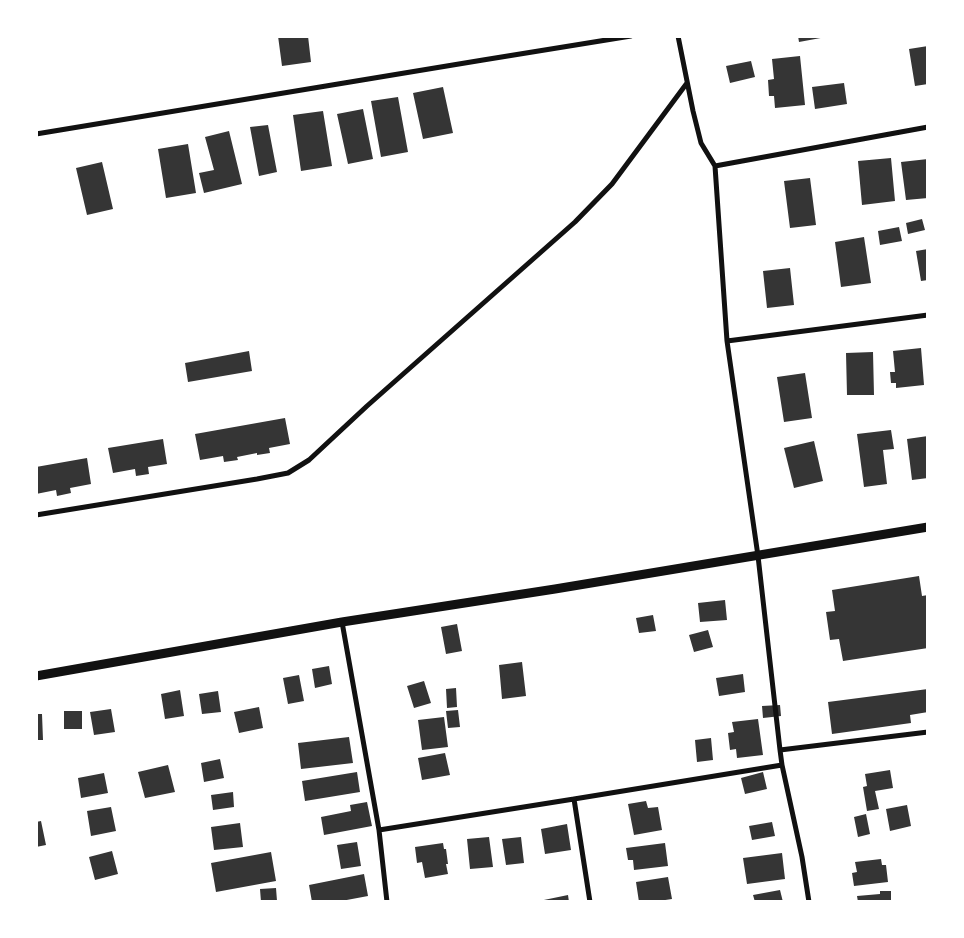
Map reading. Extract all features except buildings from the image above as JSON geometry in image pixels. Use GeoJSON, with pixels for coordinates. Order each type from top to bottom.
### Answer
{"type":"FeatureCollection","features":[{"type":"Feature","properties":{"kind":"street"},"geometry":{"type":"LineString","coordinates":[[36,134],[630,36]]}},
{"type":"Feature","properties":{"kind":"street"},"geometry":{"type":"LineString","coordinates":[[678,36],[701,143],[715,166],[727,341],[758,556],[782,765],[802,857],[809,902]]}},
{"type":"Feature","properties":{"kind":"street"},"geometry":{"type":"LineString","coordinates":[[36,515],[288,473],[309,460],[367,406],[575,222],[612,184],[687,83]]}},
{"type":"Feature","properties":{"kind":"street"},"geometry":{"type":"LineString","coordinates":[[715,166],[928,127]]}},
{"type":"Feature","properties":{"kind":"street"},"geometry":{"type":"LineString","coordinates":[[727,341],[928,315]]}},
{"type":"Feature","properties":{"kind":"street"},"geometry":{"type":"LineString","coordinates":[[36,676],[342,622],[555,589],[928,527]]}},
{"type":"Feature","properties":{"kind":"street"},"geometry":{"type":"LineString","coordinates":[[342,622],[379,830],[387,902]]}},
{"type":"Feature","properties":{"kind":"street"},"geometry":{"type":"LineString","coordinates":[[780,750],[928,732]]}},
{"type":"Feature","properties":{"kind":"street"},"geometry":{"type":"LineString","coordinates":[[379,830],[782,765]]}},
{"type":"Feature","properties":{"kind":"street"},"geometry":{"type":"LineString","coordinates":[[574,799],[590,902]]}}]}
